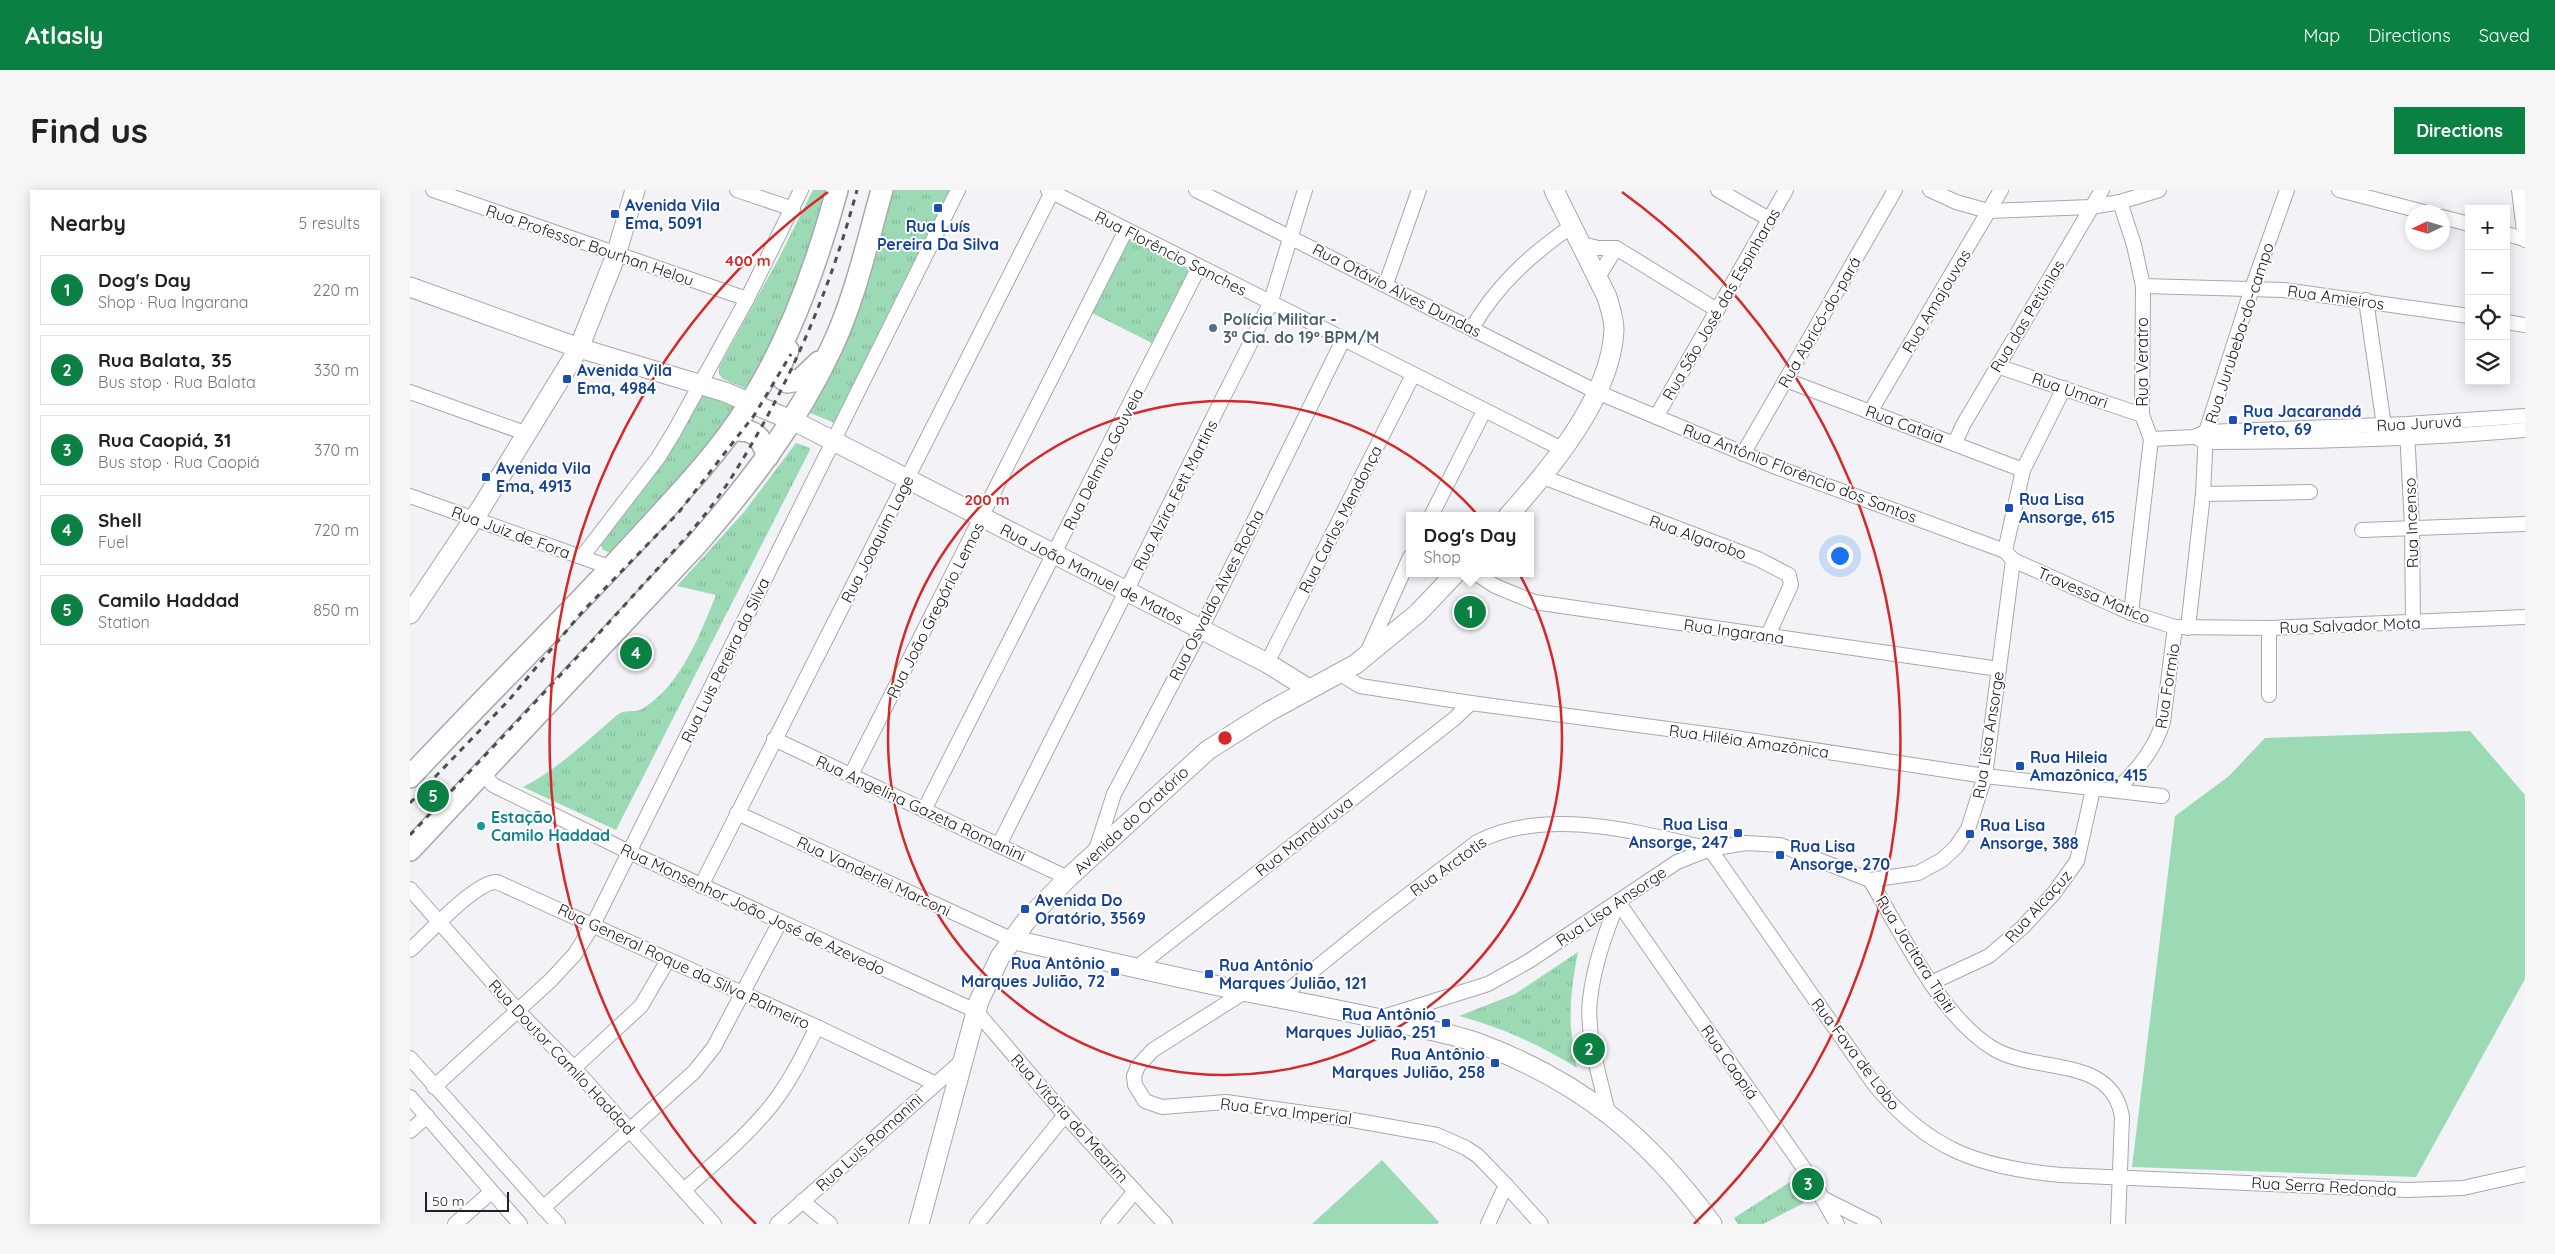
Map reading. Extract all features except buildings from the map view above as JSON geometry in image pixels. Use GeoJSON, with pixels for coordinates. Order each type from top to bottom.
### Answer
{"type":"FeatureCollection","features":[{"type":"Feature","properties":{"kind":"main road"},"geometry":{"type":"LineString","coordinates":[[831,349],[800,380],[787,382],[781,377],[780,365],[792,342],[823,243],[837,190]]}},
{"type":"Feature","properties":{"kind":"main road"},"geometry":{"type":"LineString","coordinates":[[410,850],[696,545],[734,501],[768,456],[792,422],[831,349],[861,264],[882,190]]}},
{"type":"Feature","properties":{"kind":"main road"},"geometry":{"type":"LineString","coordinates":[[410,777],[510,671],[612,568],[719,449],[751,402],[792,320],[823,243]]}},
{"type":"Feature","properties":{"kind":"main road"},"geometry":{"type":"LineString","coordinates":[[732,430],[747,429],[754,432],[760,438],[768,456]]}},
{"type":"Feature","properties":{"kind":"street","name":"Rua Professor Bourhan Helou"},"geometry":{"type":"LineString","coordinates":[[433,190],[746,299]]}},
{"type":"Feature","properties":{"kind":"street"},"geometry":{"type":"LineString","coordinates":[[410,614],[474,519],[579,348],[616,255],[635,190]]}},
{"type":"Feature","properties":{"kind":"street"},"geometry":{"type":"LineString","coordinates":[[738,190],[793,209]]}},
{"type":"Feature","properties":{"kind":"street"},"geometry":{"type":"LineString","coordinates":[[582,557],[658,458],[701,384],[793,209],[801,190]]}},
{"type":"Feature","properties":{"kind":"street","name":"Rua Luis Pereira da Silva"},"geometry":{"type":"LineString","coordinates":[[434,1087],[551,980],[575,954],[593,925],[958,190]]}},
{"type":"Feature","properties":{"kind":"street","name":"Rua Otávio Alves Dundas"},"geometry":{"type":"LineString","coordinates":[[1196,190],[1386,284],[1596,392]]}},
{"type":"Feature","properties":{"kind":"street","name":"Rua Alzira Fett Martins"},"geometry":{"type":"LineString","coordinates":[[999,845],[1270,304],[1305,190]]}},
{"type":"Feature","properties":{"kind":"street"},"geometry":{"type":"LineString","coordinates":[[1386,284],[1419,190]]}},
{"type":"Feature","properties":{"kind":"street"},"geometry":{"type":"LineString","coordinates":[[1512,512],[1543,477],[1562,450],[1596,392],[1609,359],[1614,328],[1613,314],[1598,277],[1554,190]]}},
{"type":"Feature","properties":{"kind":"street"},"geometry":{"type":"LineString","coordinates":[[1718,190],[1769,219]]}},
{"type":"Feature","properties":{"kind":"street","name":"Rua São José das Espinharas"},"geometry":{"type":"LineString","coordinates":[[1656,417],[1786,190]]}},
{"type":"Feature","properties":{"kind":"street","name":"Rua Abricó-do-pará"},"geometry":{"type":"LineString","coordinates":[[1743,454],[1895,190]]}},
{"type":"Feature","properties":{"kind":"street"},"geometry":{"type":"LineString","coordinates":[[1930,190],[1956,202],[1988,211],[2091,207],[2120,202],[2159,190]]}},
{"type":"Feature","properties":{"kind":"street","name":"Rua Amajouvas"},"geometry":{"type":"LineString","coordinates":[[1870,412],[2001,190]]}},
{"type":"Feature","properties":{"kind":"street","name":"Rua das Petúnias"},"geometry":{"type":"LineString","coordinates":[[1956,443],[1963,425],[2102,190]]}},
{"type":"Feature","properties":{"kind":"street","name":"Rua Jurubeba-do-campo"},"geometry":{"type":"LineString","coordinates":[[2182,628],[2203,494],[2202,437],[2287,190]]}},
{"type":"Feature","properties":{"kind":"street"},"geometry":{"type":"LineString","coordinates":[[2340,190],[2405,207]]}},
{"type":"Feature","properties":{"kind":"street"},"geometry":{"type":"LineString","coordinates":[[2510,235],[2525,239],[2519,190]]}},
{"type":"Feature","properties":{"kind":"street","name":"Rua Florêncio Sanches"},"geometry":{"type":"LineString","coordinates":[[1050,191],[1270,304],[1562,450]]}},
{"type":"Feature","properties":{"kind":"street","name":"Rua Joaquim Lage"},"geometry":{"type":"LineString","coordinates":[[701,886],[1050,191]]}},
{"type":"Feature","properties":{"kind":"street","name":"Rua Veratro"},"geometry":{"type":"LineString","coordinates":[[2120,202],[2134,244],[2143,286],[2142,415],[2151,439],[2131,613]]}},
{"type":"Feature","properties":{"kind":"street"},"geometry":{"type":"LineString","coordinates":[[2450,219],[2465,223]]}},
{"type":"Feature","properties":{"kind":"street"},"geometry":{"type":"LineString","coordinates":[[1472,328],[1511,274],[1572,226]]}},
{"type":"Feature","properties":{"kind":"street","name":"Rua João Gregório Lemos"},"geometry":{"type":"LineString","coordinates":[[851,775],[1126,230]]}},
{"type":"Feature","properties":{"kind":"street"},"geometry":{"type":"LineString","coordinates":[[1582,244],[1598,248],[1616,248],[1717,310]]}},
{"type":"Feature","properties":{"kind":"street"},"geometry":{"type":"LineString","coordinates":[[1598,277],[1616,248]]}},
{"type":"Feature","properties":{"kind":"street","name":"Rua Delmiro Gouveia"},"geometry":{"type":"LineString","coordinates":[[924,810],[1055,555],[1199,267]]}},
{"type":"Feature","properties":{"kind":"street","name":"Rua Amieiros"},"geometry":{"type":"LineString","coordinates":[[2143,286],[2252,288],[2366,300],[2465,315]]}},
{"type":"Feature","properties":{"kind":"street","name":"Rua João Manuel de Matos"},"geometry":{"type":"LineString","coordinates":[[410,287],[579,348],[701,384],[751,402],[907,479],[1201,629],[1267,663],[1309,689]]}},
{"type":"Feature","properties":{"kind":"street"},"geometry":{"type":"LineString","coordinates":[[2366,300],[2385,439]]}},
{"type":"Feature","properties":{"kind":"street"},"geometry":{"type":"LineString","coordinates":[[2510,323],[2525,325]]}},
{"type":"Feature","properties":{"kind":"street","name":"Rua Osvaldo Alves Rocha"},"geometry":{"type":"LineString","coordinates":[[1096,852],[1114,794],[1201,629],[1343,340]]}},
{"type":"Feature","properties":{"kind":"street","name":"Rua Umari"},"geometry":{"type":"LineString","coordinates":[[1998,366],[2142,415]]}},
{"type":"Feature","properties":{"kind":"street","name":"Rua Carlos Mendonça"},"geometry":{"type":"LineString","coordinates":[[1267,663],[1413,375]]}},
{"type":"Feature","properties":{"kind":"street","name":"Rua Cataia"},"geometry":{"type":"LineString","coordinates":[[1786,380],[2023,470]]}},
{"type":"Feature","properties":{"kind":"street","name":"Rua Lisa Ansorge"},"geometry":{"type":"LineString","coordinates":[[1380,1018],[1488,984],[1618,902],[1677,862],[1710,849],[1746,843],[1780,845],[1870,880],[1918,873],[1942,860],[1956,847],[1968,829],[1984,776],[1999,669],[2009,555],[2023,470],[2064,388]]}},
{"type":"Feature","properties":{"kind":"street"},"geometry":{"type":"LineString","coordinates":[[410,392],[526,433]]}},
{"type":"Feature","properties":{"kind":"street","name":"Rua Antônio Florêncio dos Santos"},"geometry":{"type":"LineString","coordinates":[[1596,392],[1743,454],[2009,555]]}},
{"type":"Feature","properties":{"kind":"street"},"geometry":{"type":"LineString","coordinates":[[1433,512],[1484,411]]}},
{"type":"Feature","properties":{"kind":"street","name":"Rua Juruvá"},"geometry":{"type":"LineString","coordinates":[[2151,439],[2525,416]]}},
{"type":"Feature","properties":{"kind":"street","name":"Rua Incenso"},"geometry":{"type":"LineString","coordinates":[[2407,424],[2412,526],[2413,623]]}},
{"type":"Feature","properties":{"kind":"street","name":"Rua Juruvá"},"geometry":{"type":"LineString","coordinates":[[2202,437],[2407,439],[2525,430]]}},
{"type":"Feature","properties":{"kind":"street","name":"Rua Algarobo"},"geometry":{"type":"LineString","coordinates":[[1543,477],[1758,559],[1789,575],[1791,585],[1768,635]]}},
{"type":"Feature","properties":{"kind":"street"},"geometry":{"type":"LineString","coordinates":[[2203,494],[2310,492]]}},
{"type":"Feature","properties":{"kind":"street","name":"Rua Juiz de Fora"},"geometry":{"type":"LineString","coordinates":[[410,496],[612,568]]}},
{"type":"Feature","properties":{"kind":"street"},"geometry":{"type":"LineString","coordinates":[[2362,530],[2412,526],[2525,524]]}},
{"type":"Feature","properties":{"kind":"street","name":"Travessa Matico"},"geometry":{"type":"LineString","coordinates":[[2009,555],[2131,613],[2182,628]]}},
{"type":"Feature","properties":{"kind":"street"},"geometry":{"type":"LineString","coordinates":[[1365,657],[1406,566]]}},
{"type":"Feature","properties":{"kind":"street","name":"Avenida do Oratório"},"geometry":{"type":"LineString","coordinates":[[919,1224],[976,1011],[986,985],[1010,939],[1068,878],[1208,750],[1235,732],[1365,657],[1418,613],[1452,577]]}},
{"type":"Feature","properties":{"kind":"street","name":"Rua Ingarana"},"geometry":{"type":"LineString","coordinates":[[1483,577],[1503,589],[1534,602],[1999,669]]}},
{"type":"Feature","properties":{"kind":"street","name":"Rua Salvador Mota"},"geometry":{"type":"LineString","coordinates":[[2182,628],[2269,628],[2525,618]]}},
{"type":"Feature","properties":{"kind":"street","name":"Rua Formio"},"geometry":{"type":"LineString","coordinates":[[2116,790],[2137,768],[2159,736],[2164,722],[2182,628]]}},
{"type":"Feature","properties":{"kind":"street"},"geometry":{"type":"LineString","coordinates":[[2269,628],[2269,695]]}},
{"type":"Feature","properties":{"kind":"street","name":"Rua Hiléia Amazônica"},"geometry":{"type":"LineString","coordinates":[[1339,673],[1360,686],[1471,704],[1729,737],[1984,776],[2162,796]]}},
{"type":"Feature","properties":{"kind":"street","name":"Rua Manduruva"},"geometry":{"type":"LineString","coordinates":[[1136,968],[1454,720],[1471,704]]}},
{"type":"Feature","properties":{"kind":"street","name":"Rua Angelina Gazeta Romanini"},"geometry":{"type":"LineString","coordinates":[[774,739],[1068,878]]}},
{"type":"Feature","properties":{"kind":"street","name":"Rua Monsenhor João José de Azevedo"},"geometry":{"type":"LineString","coordinates":[[485,769],[488,779],[493,785],[701,886],[976,1011]]}},
{"type":"Feature","properties":{"kind":"street","name":"Rua Alcaçuz"},"geometry":{"type":"LineString","coordinates":[[1931,982],[1989,956],[2023,927],[2054,893],[2077,861],[2093,789]]}},
{"type":"Feature","properties":{"kind":"street","name":"Rua Vanderlei Marconi"},"geometry":{"type":"LineString","coordinates":[[737,813],[1010,939]]}},
{"type":"Feature","properties":{"kind":"street","name":"Rua Arctotis"},"geometry":{"type":"LineString","coordinates":[[1279,998],[1453,859],[1494,833],[1532,826],[1596,827],[1658,837],[1710,849]]}},
{"type":"Feature","properties":{"kind":"street","name":"Rua Fava de Lobo"},"geometry":{"type":"LineString","coordinates":[[1710,849],[1874,1084],[1892,1106],[1911,1124],[1934,1141],[1948,1148],[1994,1164],[2028,1172],[2121,1178]]}},
{"type":"Feature","properties":{"kind":"street","name":"Rua Jacitara Tipiti"},"geometry":{"type":"LineString","coordinates":[[1870,880],[1953,1015],[1979,1040],[1996,1050],[2022,1060],[2098,1078],[2110,1087],[2120,1102],[2122,1116],[2118,1224]]}},
{"type":"Feature","properties":{"kind":"street","name":"Rua General Roque da Silva Palmeiro"},"geometry":{"type":"LineString","coordinates":[[440,922],[473,892],[492,882],[506,885],[934,1083]]}},
{"type":"Feature","properties":{"kind":"street","name":"Rua Doutor Camilo Haddad"},"geometry":{"type":"LineString","coordinates":[[410,889],[517,1010],[574,1068],[714,1224]]}},
{"type":"Feature","properties":{"kind":"street"},"geometry":{"type":"LineString","coordinates":[[1608,1113],[1590,1026],[1590,1000],[1602,943],[1618,902]]}},
{"type":"Feature","properties":{"kind":"street","name":"Rua Caopiá"},"geometry":{"type":"LineString","coordinates":[[1618,902],[1838,1224]]}},
{"type":"Feature","properties":{"kind":"street"},"geometry":{"type":"LineString","coordinates":[[410,950],[440,922]]}},
{"type":"Feature","properties":{"kind":"street"},"geometry":{"type":"LineString","coordinates":[[543,1208],[694,1072],[714,1047],[780,922]]}},
{"type":"Feature","properties":{"kind":"street"},"geometry":{"type":"LineString","coordinates":[[1010,939],[1136,968],[1380,1018],[1480,1043],[1536,1068],[1581,1092],[1608,1113],[1658,1156],[1686,1188],[1712,1224]]}},
{"type":"Feature","properties":{"kind":"street"},"geometry":{"type":"LineString","coordinates":[[574,1068],[641,1006],[668,960]]}},
{"type":"Feature","properties":{"kind":"street","name":"Rua Erva Imperial"},"geometry":{"type":"LineString","coordinates":[[1246,991],[1153,1050],[1138,1066],[1134,1076],[1135,1085],[1145,1101],[1162,1107],[1226,1102],[1347,1119],[1436,1135],[1466,1148],[1478,1156],[1541,1224]]}},
{"type":"Feature","properties":{"kind":"street","name":"Rua Vitória do Mearim"},"geometry":{"type":"LineString","coordinates":[[976,1011],[1065,1115],[1165,1224]]}},
{"type":"Feature","properties":{"kind":"street"},"geometry":{"type":"LineString","coordinates":[[684,1190],[747,1133],[767,1111],[799,1063],[816,1027]]}},
{"type":"Feature","properties":{"kind":"street"},"geometry":{"type":"LineString","coordinates":[[410,1058],[558,1224]]}},
{"type":"Feature","properties":{"kind":"street","name":"Rua Luis Romanini"},"geometry":{"type":"LineString","coordinates":[[777,1224],[934,1083],[962,1061]]}},
{"type":"Feature","properties":{"kind":"street"},"geometry":{"type":"LineString","coordinates":[[410,1098],[490,1193],[520,1224]]}},
{"type":"Feature","properties":{"kind":"street"},"geometry":{"type":"LineString","coordinates":[[977,1224],[1065,1115]]}},
{"type":"Feature","properties":{"kind":"street"},"geometry":{"type":"LineString","coordinates":[[410,1131],[427,1116]]}},
{"type":"Feature","properties":{"kind":"street","name":"Rua Serra Redonda"},"geometry":{"type":"LineString","coordinates":[[2121,1178],[2407,1190],[2463,1188],[2525,1174]]}},
{"type":"Feature","properties":{"kind":"street"},"geometry":{"type":"LineString","coordinates":[[1488,1224],[1506,1185]]}},
{"type":"Feature","properties":{"kind":"street"},"geometry":{"type":"LineString","coordinates":[[1108,1224],[1135,1191]]}},
{"type":"Feature","properties":{"kind":"street"},"geometry":{"type":"LineString","coordinates":[[455,1224],[490,1193]]}},
{"type":"Feature","properties":{"kind":"street"},"geometry":{"type":"LineString","coordinates":[[1822,1198],[1874,1224]]}},
{"type":"Feature","properties":{"kind":"street"},"geometry":{"type":"LineString","coordinates":[[802,1201],[830,1224]]}},
{"type":"Feature","properties":{"kind":"green space"},"geometry":{"type":"Polygon","coordinates":[[[813,190],[833,190],[792,300],[749,390],[723,379],[719,374],[719,367],[780,256],[813,190]]]}},
{"type":"Feature","properties":{"kind":"green space"},"geometry":{"type":"Polygon","coordinates":[[[894,190],[950,190],[835,423],[810,413],[839,357],[853,321],[894,190]]]}},
{"type":"Feature","properties":{"kind":"green space"},"geometry":{"type":"Polygon","coordinates":[[[1129,239],[1190,271],[1154,344],[1092,313],[1129,239]]]}},
{"type":"Feature","properties":{"kind":"green space"},"geometry":{"type":"Polygon","coordinates":[[[707,394],[741,409],[619,556],[603,550],[600,543],[702,396],[707,394]]]}},
{"type":"Feature","properties":{"kind":"green space"},"geometry":{"type":"Polygon","coordinates":[[[796,443],[810,448],[809,452],[616,830],[523,787],[560,763],[617,715],[623,712],[642,709],[668,687],[688,658],[716,595],[677,586],[744,512],[796,443]]]}},
{"type":"Feature","properties":{"kind":"green space"},"geometry":{"type":"Polygon","coordinates":[[[2470,731],[2525,795],[2525,979],[2416,1177],[2132,1167],[2175,816],[2229,776],[2265,738],[2470,731]]]}},
{"type":"Feature","properties":{"kind":"green space"},"geometry":{"type":"Polygon","coordinates":[[[1578,952],[1571,1010],[1572,1038],[1577,1068],[1520,1038],[1459,1016],[1515,994],[1578,952]]]}},
{"type":"Feature","properties":{"kind":"green space"},"geometry":{"type":"Polygon","coordinates":[[[1382,1160],[1439,1222],[1437,1224],[1312,1224],[1382,1160]]]}},
{"type":"Feature","properties":{"kind":"green space"},"geometry":{"type":"Polygon","coordinates":[[[1790,1182],[1804,1203],[1763,1224],[1738,1224],[1734,1218],[1790,1182]]]}},
{"type":"Feature","properties":{"kind":"railway"},"geometry":{"type":"LineString","coordinates":[[410,835],[577,658],[671,554],[722,492],[772,407],[806,337],[834,265],[857,190]]}},
{"type":"Feature","properties":{"kind":"railway"},"geometry":{"type":"LineString","coordinates":[[410,803],[509,700],[583,611],[679,512],[755,414],[791,354]]}},
{"type":"Feature","properties":{"kind":"place","name":"Rua Luís Pereira Da Silva"},"geometry":{"type":"Point","coordinates":[938,208]}},
{"type":"Feature","properties":{"kind":"place","name":"Avenida Vila Ema, 5091"},"geometry":{"type":"Point","coordinates":[615,214]}},
{"type":"Feature","properties":{"kind":"place","name":"Polícia Militar - 3ª Cia. do 19º BPM/M"},"geometry":{"type":"Point","coordinates":[1213,328]}},
{"type":"Feature","properties":{"kind":"place","name":"Avenida Vila Ema, 4984"},"geometry":{"type":"Point","coordinates":[567,379]}},
{"type":"Feature","properties":{"kind":"place","name":"Rua Jacarandá Preto, 69"},"geometry":{"type":"Point","coordinates":[2233,420]}},
{"type":"Feature","properties":{"kind":"place","name":"Avenida Vila Ema, 4913"},"geometry":{"type":"Point","coordinates":[486,477]}},
{"type":"Feature","properties":{"kind":"place","name":"Rua Lisa Ansorge, 615"},"geometry":{"type":"Point","coordinates":[2009,508]}},
{"type":"Feature","properties":{"kind":"place","name":"Dog's Day"},"geometry":{"type":"Point","coordinates":[1470,612]}},
{"type":"Feature","properties":{"kind":"place","name":"Shell"},"geometry":{"type":"Point","coordinates":[636,653]}},
{"type":"Feature","properties":{"kind":"place","name":"Rua Hileia Amazônica, 415"},"geometry":{"type":"Point","coordinates":[2020,766]}},
{"type":"Feature","properties":{"kind":"place","name":"Camilo Haddad"},"geometry":{"type":"Point","coordinates":[433,796]}},
{"type":"Feature","properties":{"kind":"place","name":"Estação Camilo Haddad"},"geometry":{"type":"Point","coordinates":[481,826]}},
{"type":"Feature","properties":{"kind":"place","name":"Rua Lisa Ansorge, 247"},"geometry":{"type":"Point","coordinates":[1738,833]}},
{"type":"Feature","properties":{"kind":"place","name":"Rua Lisa Ansorge, 388"},"geometry":{"type":"Point","coordinates":[1970,834]}},
{"type":"Feature","properties":{"kind":"place","name":"Rua Lisa Ansorge, 270"},"geometry":{"type":"Point","coordinates":[1780,855]}},
{"type":"Feature","properties":{"kind":"place","name":"Avenida Do Oratório, 3569"},"geometry":{"type":"Point","coordinates":[1025,909]}},
{"type":"Feature","properties":{"kind":"place","name":"Rua Antônio Marques Julião, 72"},"geometry":{"type":"Point","coordinates":[1115,972]}},
{"type":"Feature","properties":{"kind":"place","name":"Rua Antônio Marques Julião, 121"},"geometry":{"type":"Point","coordinates":[1209,974]}},
{"type":"Feature","properties":{"kind":"place","name":"Rua Antônio Marques Julião, 251"},"geometry":{"type":"Point","coordinates":[1446,1023]}},
{"type":"Feature","properties":{"kind":"place","name":"Rua Balata, 35"},"geometry":{"type":"Point","coordinates":[1589,1049]}},
{"type":"Feature","properties":{"kind":"place","name":"Rua Antônio Marques Julião, 258"},"geometry":{"type":"Point","coordinates":[1495,1063]}},
{"type":"Feature","properties":{"kind":"place","name":"Rua Caopiá, 31"},"geometry":{"type":"Point","coordinates":[1808,1184]}}]}
